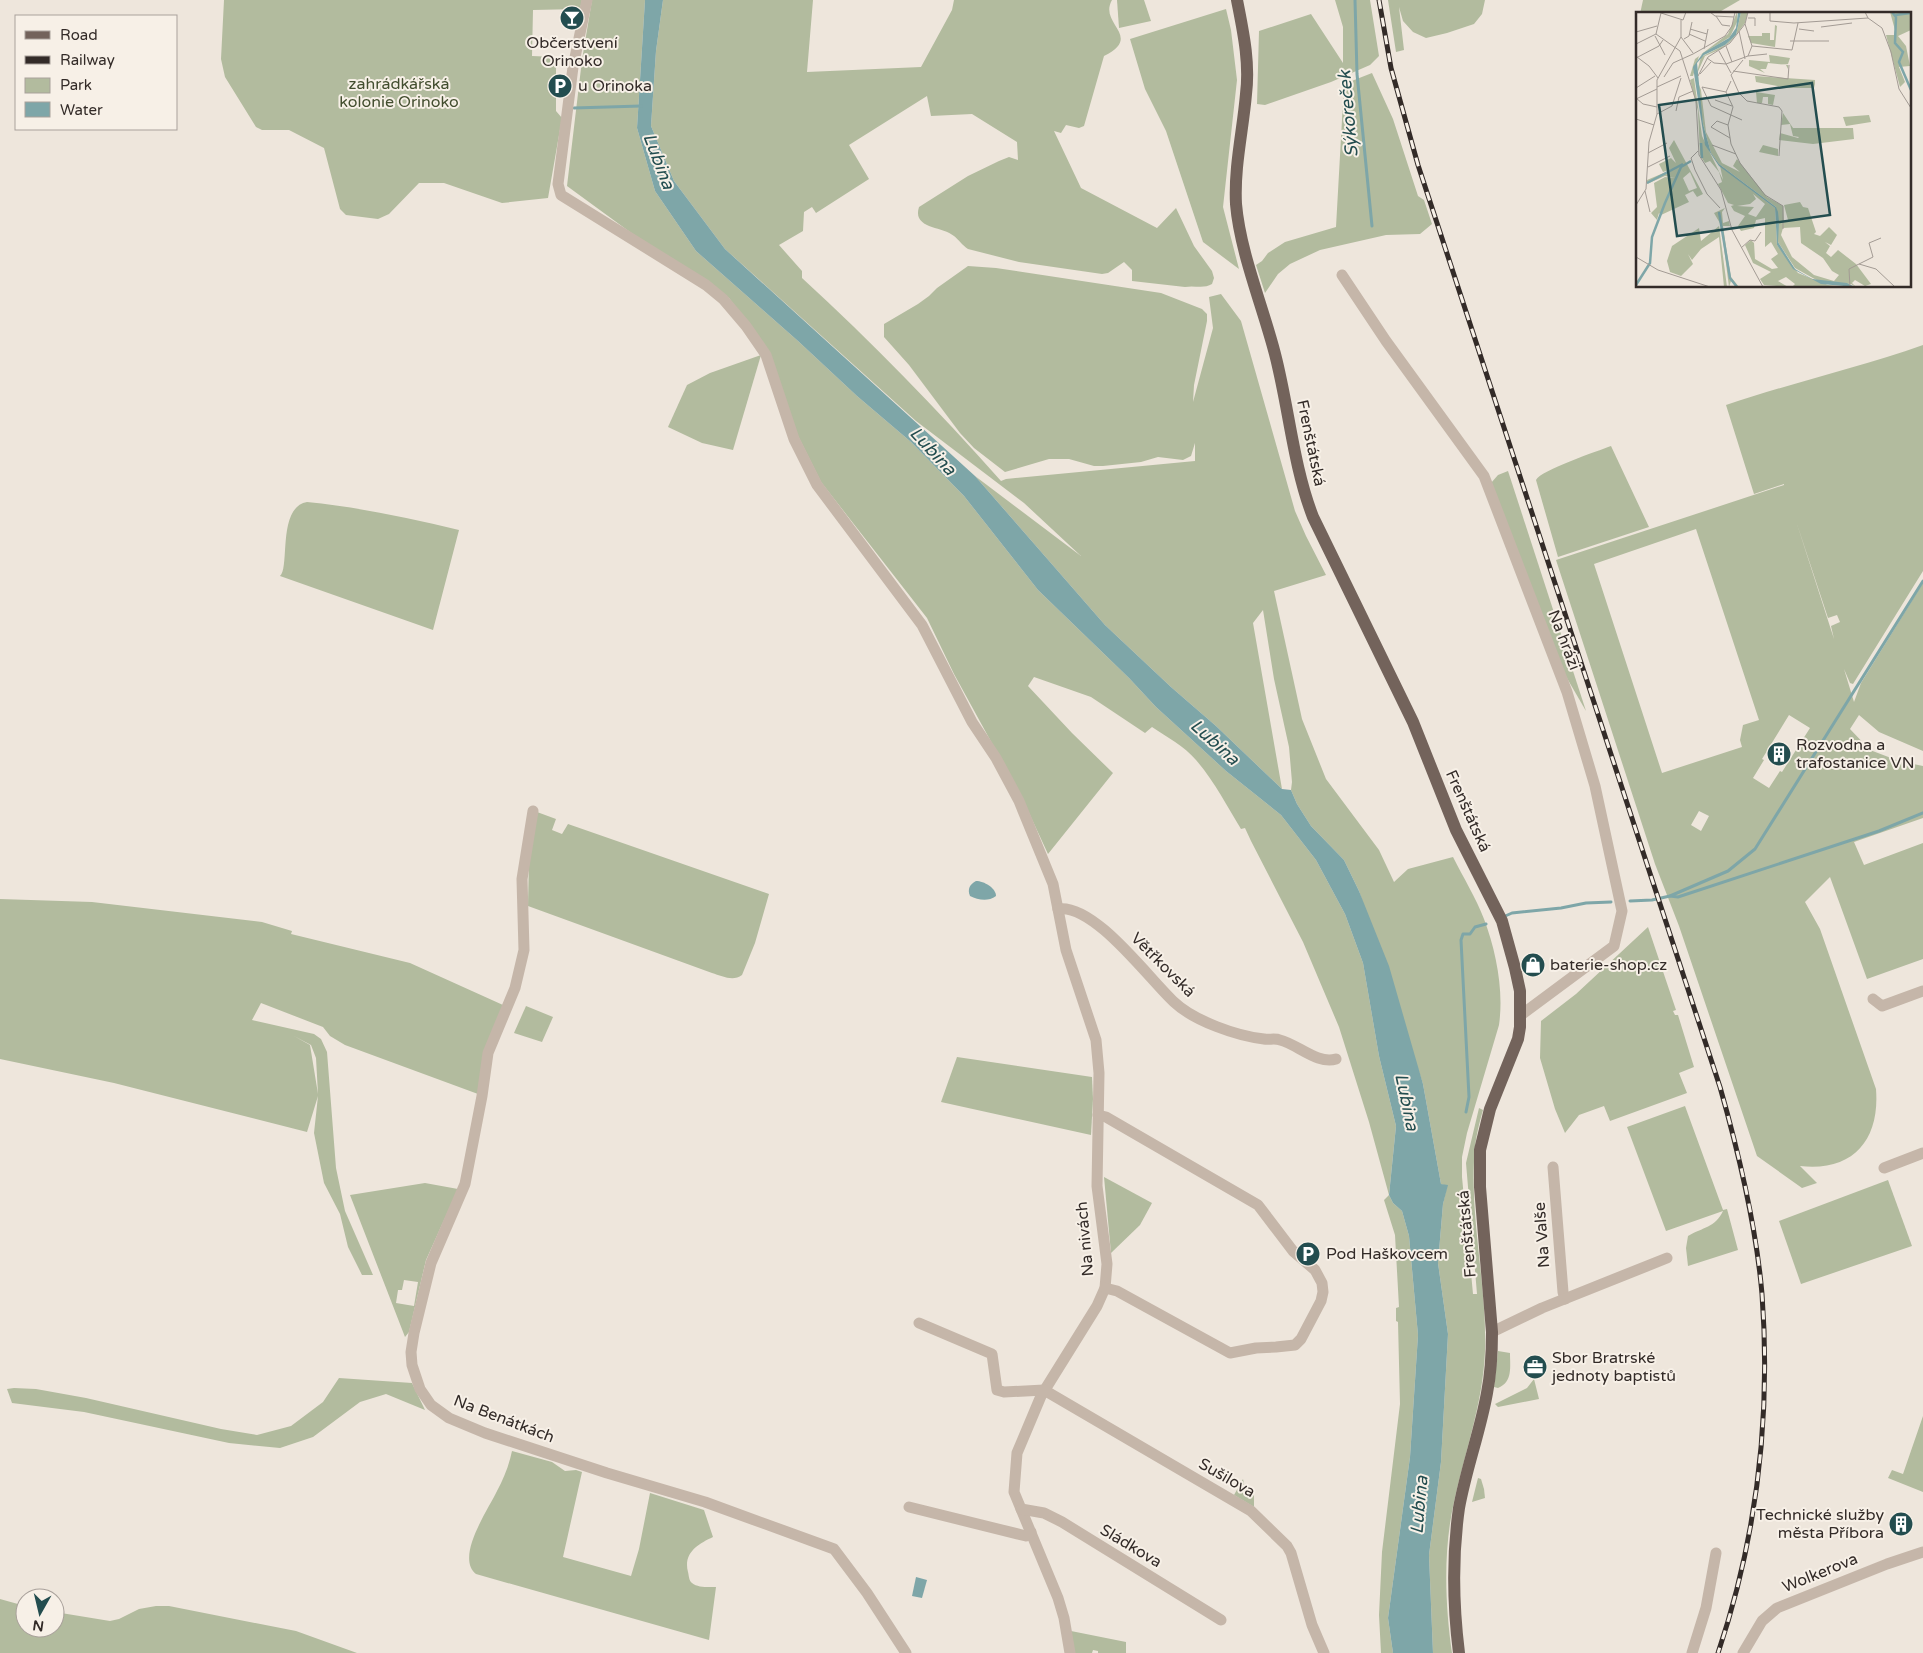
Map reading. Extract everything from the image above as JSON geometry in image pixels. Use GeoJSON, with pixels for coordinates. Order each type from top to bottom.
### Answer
{"type":"FeatureCollection","features":[{"type":"Feature","properties":{"kind":"main road","name":"Frenštátská"},"geometry":{"type":"LineString","coordinates":[[1237,0],[1248,68],[1236,194],[1242,237],[1284,393],[1302,484],[1313,517],[1402,697],[1456,830],[1500,917],[1516,968],[1520,991],[1521,1015],[1518,1039],[1490,1109],[1480,1150],[1480,1187],[1492,1332],[1488,1392],[1460,1506],[1456,1533],[1453,1567],[1459,1653]]}},
{"type":"Feature","properties":{"kind":"street","name":"Na nivách"},"geometry":{"type":"LineString","coordinates":[[587,0],[573,67],[558,184],[561,194],[706,285],[723,299],[746,326],[766,355],[794,439],[817,485],[922,625],[972,722],[996,758],[1019,801],[1044,858],[1053,884],[1066,950],[1096,1040],[1099,1072],[1097,1186],[1107,1264],[1105,1288],[1097,1306],[1044,1390],[1017,1453],[1014,1492],[1060,1604],[1070,1653]]}},
{"type":"Feature","properties":{"kind":"street","name":"Na hrázi"},"geometry":{"type":"LineString","coordinates":[[1342,275],[1386,341],[1484,476],[1567,692],[1595,786],[1622,911],[1614,946],[1521,1015]]}},
{"type":"Feature","properties":{"kind":"street","name":"Na Benátkách"},"geometry":{"type":"LineString","coordinates":[[533,812],[522,879],[524,950],[515,988],[488,1053],[482,1096],[465,1184],[431,1263],[414,1333],[411,1352],[412,1365],[420,1389],[431,1405],[449,1418],[485,1433],[607,1473],[705,1502],[834,1549],[867,1593],[906,1653]]}},
{"type":"Feature","properties":{"kind":"street","name":"Větřkovská"},"geometry":{"type":"LineString","coordinates":[[1058,909],[1065,908],[1089,919],[1119,943],[1174,1002],[1195,1016],[1230,1031],[1264,1039],[1279,1039],[1325,1060],[1336,1059]]}},
{"type":"Feature","properties":{"kind":"street"},"geometry":{"type":"LineString","coordinates":[[1873,999],[1882,1006],[1923,991]]}},
{"type":"Feature","properties":{"kind":"street"},"geometry":{"type":"LineString","coordinates":[[1098,1115],[1106,1117],[1258,1205],[1293,1250],[1315,1270],[1322,1283],[1323,1292],[1321,1301],[1301,1340],[1296,1345],[1256,1348],[1230,1353],[1117,1291],[1105,1288]]}},
{"type":"Feature","properties":{"kind":"street"},"geometry":{"type":"LineString","coordinates":[[1884,1168],[1923,1153]]}},
{"type":"Feature","properties":{"kind":"street","name":"Na Valše"},"geometry":{"type":"LineString","coordinates":[[1553,1168],[1565,1299]]}},
{"type":"Feature","properties":{"kind":"street"},"geometry":{"type":"LineString","coordinates":[[1492,1332],[1542,1308],[1667,1258]]}},
{"type":"Feature","properties":{"kind":"street"},"geometry":{"type":"LineString","coordinates":[[918,1323],[992,1354],[997,1390],[1004,1392],[1044,1390]]}},
{"type":"Feature","properties":{"kind":"street","name":"Sušilova"},"geometry":{"type":"LineString","coordinates":[[1044,1390],[1251,1511],[1292,1552],[1312,1625],[1324,1653]]}},
{"type":"Feature","properties":{"kind":"street"},"geometry":{"type":"LineString","coordinates":[[909,1507],[1026,1536],[1031,1532]]}},
{"type":"Feature","properties":{"kind":"street","name":"Sládkova"},"geometry":{"type":"LineString","coordinates":[[1021,1509],[1044,1513],[1062,1522],[1221,1620]]}},
{"type":"Feature","properties":{"kind":"street","name":"Wolkerova"},"geometry":{"type":"LineString","coordinates":[[1742,1653],[1762,1621],[1777,1608],[1887,1564],[1923,1552]]}},
{"type":"Feature","properties":{"kind":"street"},"geometry":{"type":"LineString","coordinates":[[1692,1653],[1706,1608],[1716,1553]]}},
{"type":"Feature","properties":{"kind":"green space","name":"zahrádkářská kolonie Orinoko"},"geometry":{"type":"Polygon","coordinates":[[[224,0],[582,0],[580,9],[533,10],[532,56],[556,57],[556,111],[562,118],[548,198],[502,203],[444,183],[419,183],[389,214],[378,219],[346,215],[340,209],[324,148],[289,130],[262,130],[256,127],[225,77],[221,59],[224,0]]]}},
{"type":"Feature","properties":{"kind":"green space"},"geometry":{"type":"Polygon","coordinates":[[[592,0],[645,0],[637,128],[655,191],[696,251],[911,442],[964,496],[1038,590],[1129,678],[1156,707],[1226,771],[1281,815],[1316,860],[1345,914],[1363,963],[1379,1056],[1396,1126],[1389,1195],[1369,1122],[1339,1027],[1303,942],[1245,828],[1241,829],[1203,768],[1181,746],[1152,727],[1145,733],[1091,697],[1034,677],[1028,686],[1113,773],[1048,854],[1023,800],[954,674],[927,618],[821,482],[798,436],[771,356],[729,298],[634,235],[567,186],[582,60],[592,0]]]}},
{"type":"Feature","properties":{"kind":"green space"},"geometry":{"type":"Polygon","coordinates":[[[663,0],[813,0],[807,72],[921,67],[952,10],[954,0],[1112,0],[1109,8],[1110,16],[1118,30],[1120,42],[1115,49],[1104,56],[1084,126],[1079,128],[1066,125],[1061,133],[1054,131],[1081,188],[1157,228],[1176,208],[1194,246],[1212,271],[1214,278],[1212,284],[1185,287],[1132,281],[1132,270],[1124,262],[1108,273],[1102,274],[1019,262],[968,249],[949,233],[924,223],[918,214],[919,207],[968,176],[999,161],[1009,157],[1018,160],[1017,142],[972,114],[931,116],[927,96],[849,145],[869,179],[816,213],[812,207],[804,212],[803,231],[779,245],[802,271],[802,278],[904,377],[1001,481],[1195,461],[1195,443],[1191,456],[1183,460],[1158,457],[1141,462],[1094,466],[1069,459],[1049,459],[1005,472],[974,448],[960,433],[909,365],[884,337],[884,324],[918,304],[968,266],[996,268],[1161,293],[1202,309],[1207,314],[1207,321],[1194,385],[1193,402],[1213,328],[1209,297],[1221,294],[1241,321],[1295,511],[1326,575],[1274,591],[1302,719],[1326,779],[1379,850],[1394,882],[1408,869],[1453,857],[1484,919],[1498,971],[1500,985],[1499,1025],[1467,1133],[1462,1157],[1462,1177],[1473,1294],[1477,1294],[1466,1163],[1479,1108],[1483,1110],[1475,1149],[1474,1186],[1484,1304],[1485,1351],[1481,1390],[1450,1520],[1446,1578],[1452,1653],[1433,1653],[1429,1555],[1441,1462],[1448,1334],[1438,1263],[1443,1204],[1447,1186],[1441,1184],[1423,1084],[1359,891],[1344,860],[1311,826],[1297,804],[1291,790],[1289,747],[1274,679],[1263,610],[1253,623],[1282,789],[1105,625],[975,476],[1081,556],[1024,503],[916,421],[725,249],[674,181],[651,126],[656,51],[663,0]]]}},
{"type":"Feature","properties":{"kind":"green space"},"geometry":{"type":"Polygon","coordinates":[[[1117,0],[1144,0],[1151,21],[1119,28],[1117,0]]]}},
{"type":"Feature","properties":{"kind":"green space"},"geometry":{"type":"Polygon","coordinates":[[[1335,0],[1370,0],[1379,56],[1370,65],[1331,82],[1265,105],[1257,104],[1259,31],[1311,14],[1343,63],[1343,27],[1335,0]]]}},
{"type":"Feature","properties":{"kind":"green space"},"geometry":{"type":"Polygon","coordinates":[[[1388,0],[1485,0],[1482,14],[1474,24],[1426,38],[1413,32],[1403,21],[1399,7],[1404,50],[1396,52],[1388,0]]]}},
{"type":"Feature","properties":{"kind":"green space"},"geometry":{"type":"Polygon","coordinates":[[[1643,0],[1740,0],[1719,12],[1640,12],[1643,0]]]}},
{"type":"Feature","properties":{"kind":"green space"},"geometry":{"type":"Polygon","coordinates":[[[1226,9],[1231,30],[1237,80],[1223,207],[1239,269],[1203,242],[1166,131],[1145,89],[1130,39],[1226,9]]]}},
{"type":"Feature","properties":{"kind":"green space"},"geometry":{"type":"Polygon","coordinates":[[[1372,73],[1393,119],[1418,196],[1424,200],[1432,224],[1420,234],[1386,235],[1320,250],[1290,264],[1278,274],[1265,293],[1256,265],[1268,253],[1285,242],[1336,227],[1344,84],[1372,73]]]}},
{"type":"Feature","properties":{"kind":"green space"},"geometry":{"type":"Polygon","coordinates":[[[1923,345],[1923,571],[1853,684],[1850,683],[1844,669],[1854,702],[1861,683],[1923,583],[1923,751],[1879,732],[1859,715],[1850,729],[1870,750],[1899,761],[1923,766],[1923,818],[1854,842],[1864,865],[1923,843],[1923,959],[1867,979],[1830,877],[1805,902],[1820,929],[1876,1089],[1876,1107],[1868,1137],[1859,1149],[1848,1158],[1835,1164],[1819,1167],[1800,1166],[1817,1183],[1802,1188],[1757,1156],[1679,926],[1655,864],[1556,560],[1784,485],[1754,494],[1726,405],[1923,345]],[[1796,521],[1834,639],[1831,626],[1840,622],[1837,615],[1828,618],[1796,521]],[[1696,529],[1594,564],[1662,773],[1742,747],[1740,740],[1743,725],[1759,720],[1696,529]],[[1789,715],[1762,759],[1764,760],[1753,778],[1769,788],[1780,771],[1782,772],[1810,728],[1789,715]],[[1699,811],[1691,825],[1701,831],[1709,816],[1699,811]]]}},
{"type":"Feature","properties":{"kind":"green space"},"geometry":{"type":"Polygon","coordinates":[[[761,355],[733,450],[702,443],[668,427],[687,385],[710,373],[761,355]]]}},
{"type":"Feature","properties":{"kind":"green space"},"geometry":{"type":"Polygon","coordinates":[[[1611,446],[1649,527],[1558,557],[1536,480],[1558,466],[1611,446]]]}},
{"type":"Feature","properties":{"kind":"green space"},"geometry":{"type":"Polygon","coordinates":[[[1508,471],[1586,711],[1557,661],[1491,483],[1498,475],[1508,471]]]}},
{"type":"Feature","properties":{"kind":"green space"},"geometry":{"type":"Polygon","coordinates":[[[307,502],[383,513],[459,530],[433,630],[280,576],[283,571],[286,538],[292,515],[298,506],[307,502]]]}},
{"type":"Feature","properties":{"kind":"green space"},"geometry":{"type":"Polygon","coordinates":[[[537,812],[556,819],[552,830],[562,834],[568,824],[769,894],[755,943],[742,975],[735,978],[720,976],[528,906],[529,859],[537,812]]]}},
{"type":"Feature","properties":{"kind":"green space"},"geometry":{"type":"Polygon","coordinates":[[[0,899],[92,902],[262,922],[292,931],[291,934],[410,963],[503,1005],[478,1094],[345,1045],[330,1036],[323,1027],[261,1003],[252,1020],[314,1034],[321,1039],[327,1052],[336,1168],[345,1211],[373,1275],[362,1275],[348,1247],[340,1214],[324,1183],[314,1133],[318,1096],[307,1132],[114,1083],[0,1059],[0,899]],[[294,1036],[310,1045],[318,1094],[316,1058],[311,1045],[294,1036]]]}},
{"type":"Feature","properties":{"kind":"green space"},"geometry":{"type":"Polygon","coordinates":[[[1648,927],[1676,1010],[1673,1011],[1675,1015],[1678,1015],[1694,1067],[1679,1073],[1687,1093],[1610,1121],[1604,1106],[1579,1115],[1565,1133],[1555,1109],[1540,1058],[1541,1021],[1576,994],[1648,927]]]}},
{"type":"Feature","properties":{"kind":"green space"},"geometry":{"type":"Polygon","coordinates":[[[526,1006],[553,1017],[542,1042],[514,1033],[526,1006]]]}},
{"type":"Feature","properties":{"kind":"green space"},"geometry":{"type":"Polygon","coordinates":[[[957,1057],[1092,1077],[1091,1135],[941,1102],[957,1057]]]}},
{"type":"Feature","properties":{"kind":"green space"},"geometry":{"type":"Polygon","coordinates":[[[1685,1106],[1723,1210],[1727,1209],[1738,1250],[1688,1266],[1686,1248],[1688,1236],[1712,1224],[1720,1217],[1723,1211],[1666,1231],[1627,1127],[1685,1106]]]}},
{"type":"Feature","properties":{"kind":"green space"},"geometry":{"type":"Polygon","coordinates":[[[1104,1177],[1152,1203],[1140,1225],[1111,1253],[1104,1177]]]}},
{"type":"Feature","properties":{"kind":"green space"},"geometry":{"type":"Polygon","coordinates":[[[1888,1180],[1912,1246],[1801,1284],[1779,1221],[1888,1180]]]}},
{"type":"Feature","properties":{"kind":"green space"},"geometry":{"type":"Polygon","coordinates":[[[425,1183],[458,1189],[426,1260],[409,1332],[405,1337],[350,1195],[425,1183]],[[404,1280],[402,1290],[398,1290],[396,1303],[414,1306],[418,1282],[404,1280]]]}},
{"type":"Feature","properties":{"kind":"green space"},"geometry":{"type":"Polygon","coordinates":[[[1389,1195],[1393,1203],[1402,1211],[1409,1236],[1418,1335],[1410,1457],[1388,1618],[1393,1653],[1381,1653],[1379,1615],[1382,1552],[1400,1404],[1398,1322],[1396,1321],[1396,1308],[1399,1307],[1395,1235],[1384,1200],[1389,1195]]]}},
{"type":"Feature","properties":{"kind":"green space"},"geometry":{"type":"Polygon","coordinates":[[[1498,1351],[1510,1353],[1510,1374],[1506,1382],[1498,1388],[1494,1387],[1498,1351]]]}},
{"type":"Feature","properties":{"kind":"green space"},"geometry":{"type":"Polygon","coordinates":[[[339,1378],[412,1383],[425,1410],[386,1394],[360,1402],[313,1437],[280,1448],[229,1443],[84,1412],[12,1403],[7,1389],[36,1389],[86,1398],[221,1429],[257,1435],[291,1426],[323,1402],[339,1378]]]}},
{"type":"Feature","properties":{"kind":"green space"},"geometry":{"type":"Polygon","coordinates":[[[1534,1379],[1539,1399],[1498,1407],[1495,1404],[1527,1388],[1534,1379]]]}},
{"type":"Feature","properties":{"kind":"green space"},"geometry":{"type":"Polygon","coordinates":[[[1923,1416],[1923,1492],[1888,1478],[1892,1470],[1903,1474],[1923,1416]]]}},
{"type":"Feature","properties":{"kind":"green space"},"geometry":{"type":"Polygon","coordinates":[[[512,1451],[552,1462],[565,1471],[576,1470],[582,1472],[563,1557],[631,1576],[639,1549],[650,1493],[704,1510],[713,1537],[693,1550],[687,1565],[690,1581],[694,1585],[716,1587],[709,1640],[476,1574],[471,1566],[469,1557],[471,1545],[475,1533],[500,1486],[512,1451]]]}},
{"type":"Feature","properties":{"kind":"green space"},"geometry":{"type":"Polygon","coordinates":[[[1478,1478],[1481,1479],[1485,1498],[1472,1502],[1478,1478]]]}},
{"type":"Feature","properties":{"kind":"green space"},"geometry":{"type":"Polygon","coordinates":[[[1243,1479],[1246,1493],[1254,1493],[1254,1507],[1234,1495],[1243,1479]]]}},
{"type":"Feature","properties":{"kind":"green space"},"geometry":{"type":"Polygon","coordinates":[[[0,1599],[15,1603],[15,1638],[65,1638],[65,1614],[110,1621],[119,1619],[139,1609],[169,1606],[296,1631],[357,1653],[0,1653],[0,1599]]]}},
{"type":"Feature","properties":{"kind":"green space"},"geometry":{"type":"Polygon","coordinates":[[[1071,1631],[1126,1642],[1126,1653],[1098,1653],[1098,1651],[1093,1650],[1092,1653],[1074,1653],[1071,1631]]]}},
{"type":"Feature","properties":{"kind":"water","name":"Lubina"},"geometry":{"type":"Polygon","coordinates":[[[645,0],[663,0],[656,51],[651,126],[674,181],[725,249],[975,476],[1105,625],[1282,789],[1291,790],[1297,804],[1311,826],[1344,860],[1359,891],[1389,966],[1423,1084],[1441,1184],[1448,1185],[1443,1204],[1438,1263],[1448,1334],[1441,1462],[1429,1555],[1433,1653],[1393,1653],[1388,1618],[1410,1457],[1418,1335],[1409,1236],[1402,1211],[1393,1203],[1389,1195],[1396,1126],[1379,1056],[1363,963],[1345,914],[1316,860],[1281,815],[1226,771],[1156,707],[1129,678],[1038,590],[964,496],[911,442],[696,251],[655,191],[637,128],[645,0]]]}},
{"type":"Feature","properties":{"kind":"water"},"geometry":{"type":"Polygon","coordinates":[[[976,881],[989,886],[994,890],[996,896],[983,900],[970,896],[970,887],[976,881]]]}},
{"type":"Feature","properties":{"kind":"water"},"geometry":{"type":"Polygon","coordinates":[[[916,1577],[927,1580],[922,1598],[912,1596],[916,1577]]]}},
{"type":"Feature","properties":{"kind":"waterway","name":"Sýkoreček"},"geometry":{"type":"LineString","coordinates":[[1355,0],[1357,74],[1372,226]]}},
{"type":"Feature","properties":{"kind":"waterway"},"geometry":{"type":"LineString","coordinates":[[574,108],[641,106]]}},
{"type":"Feature","properties":{"kind":"waterway"},"geometry":{"type":"LineString","coordinates":[[1630,901],[1652,900],[1670,896],[1728,871],[1755,849],[1923,581]]}},
{"type":"Feature","properties":{"kind":"waterway"},"geometry":{"type":"LineString","coordinates":[[1670,896],[1678,897],[1879,831],[1923,813]]}},
{"type":"Feature","properties":{"kind":"waterway"},"geometry":{"type":"LineString","coordinates":[[1503,917],[1512,913],[1561,908],[1586,903],[1611,902]]}},
{"type":"Feature","properties":{"kind":"waterway"},"geometry":{"type":"LineString","coordinates":[[1466,1112],[1469,1097],[1461,940],[1463,934],[1470,934],[1475,927],[1486,924]]}},
{"type":"Feature","properties":{"kind":"railway"},"geometry":{"type":"LineString","coordinates":[[1379,0],[1391,68],[1418,165],[1720,1087],[1746,1189],[1756,1242],[1762,1294],[1764,1340],[1762,1431],[1758,1476],[1743,1565],[1718,1653]]}},
{"type":"Feature","properties":{"kind":"place","name":"Občerstvení Orinoko"},"geometry":{"type":"Point","coordinates":[572,18]}},
{"type":"Feature","properties":{"kind":"place","name":"u Orinoka"},"geometry":{"type":"Point","coordinates":[560,86]}},
{"type":"Feature","properties":{"kind":"place","name":"Rozvodna a trafostanice VN"},"geometry":{"type":"Point","coordinates":[1779,754]}},
{"type":"Feature","properties":{"kind":"place","name":"baterie-shop.cz"},"geometry":{"type":"Point","coordinates":[1533,965]}},
{"type":"Feature","properties":{"kind":"place","name":"Pod Haškovcem"},"geometry":{"type":"Point","coordinates":[1308,1254]}},
{"type":"Feature","properties":{"kind":"place","name":"Sbor Bratrské jednoty baptistů"},"geometry":{"type":"Point","coordinates":[1535,1367]}},
{"type":"Feature","properties":{"kind":"place","name":"Technické služby města Příbora"},"geometry":{"type":"Point","coordinates":[1901,1524]}}]}
